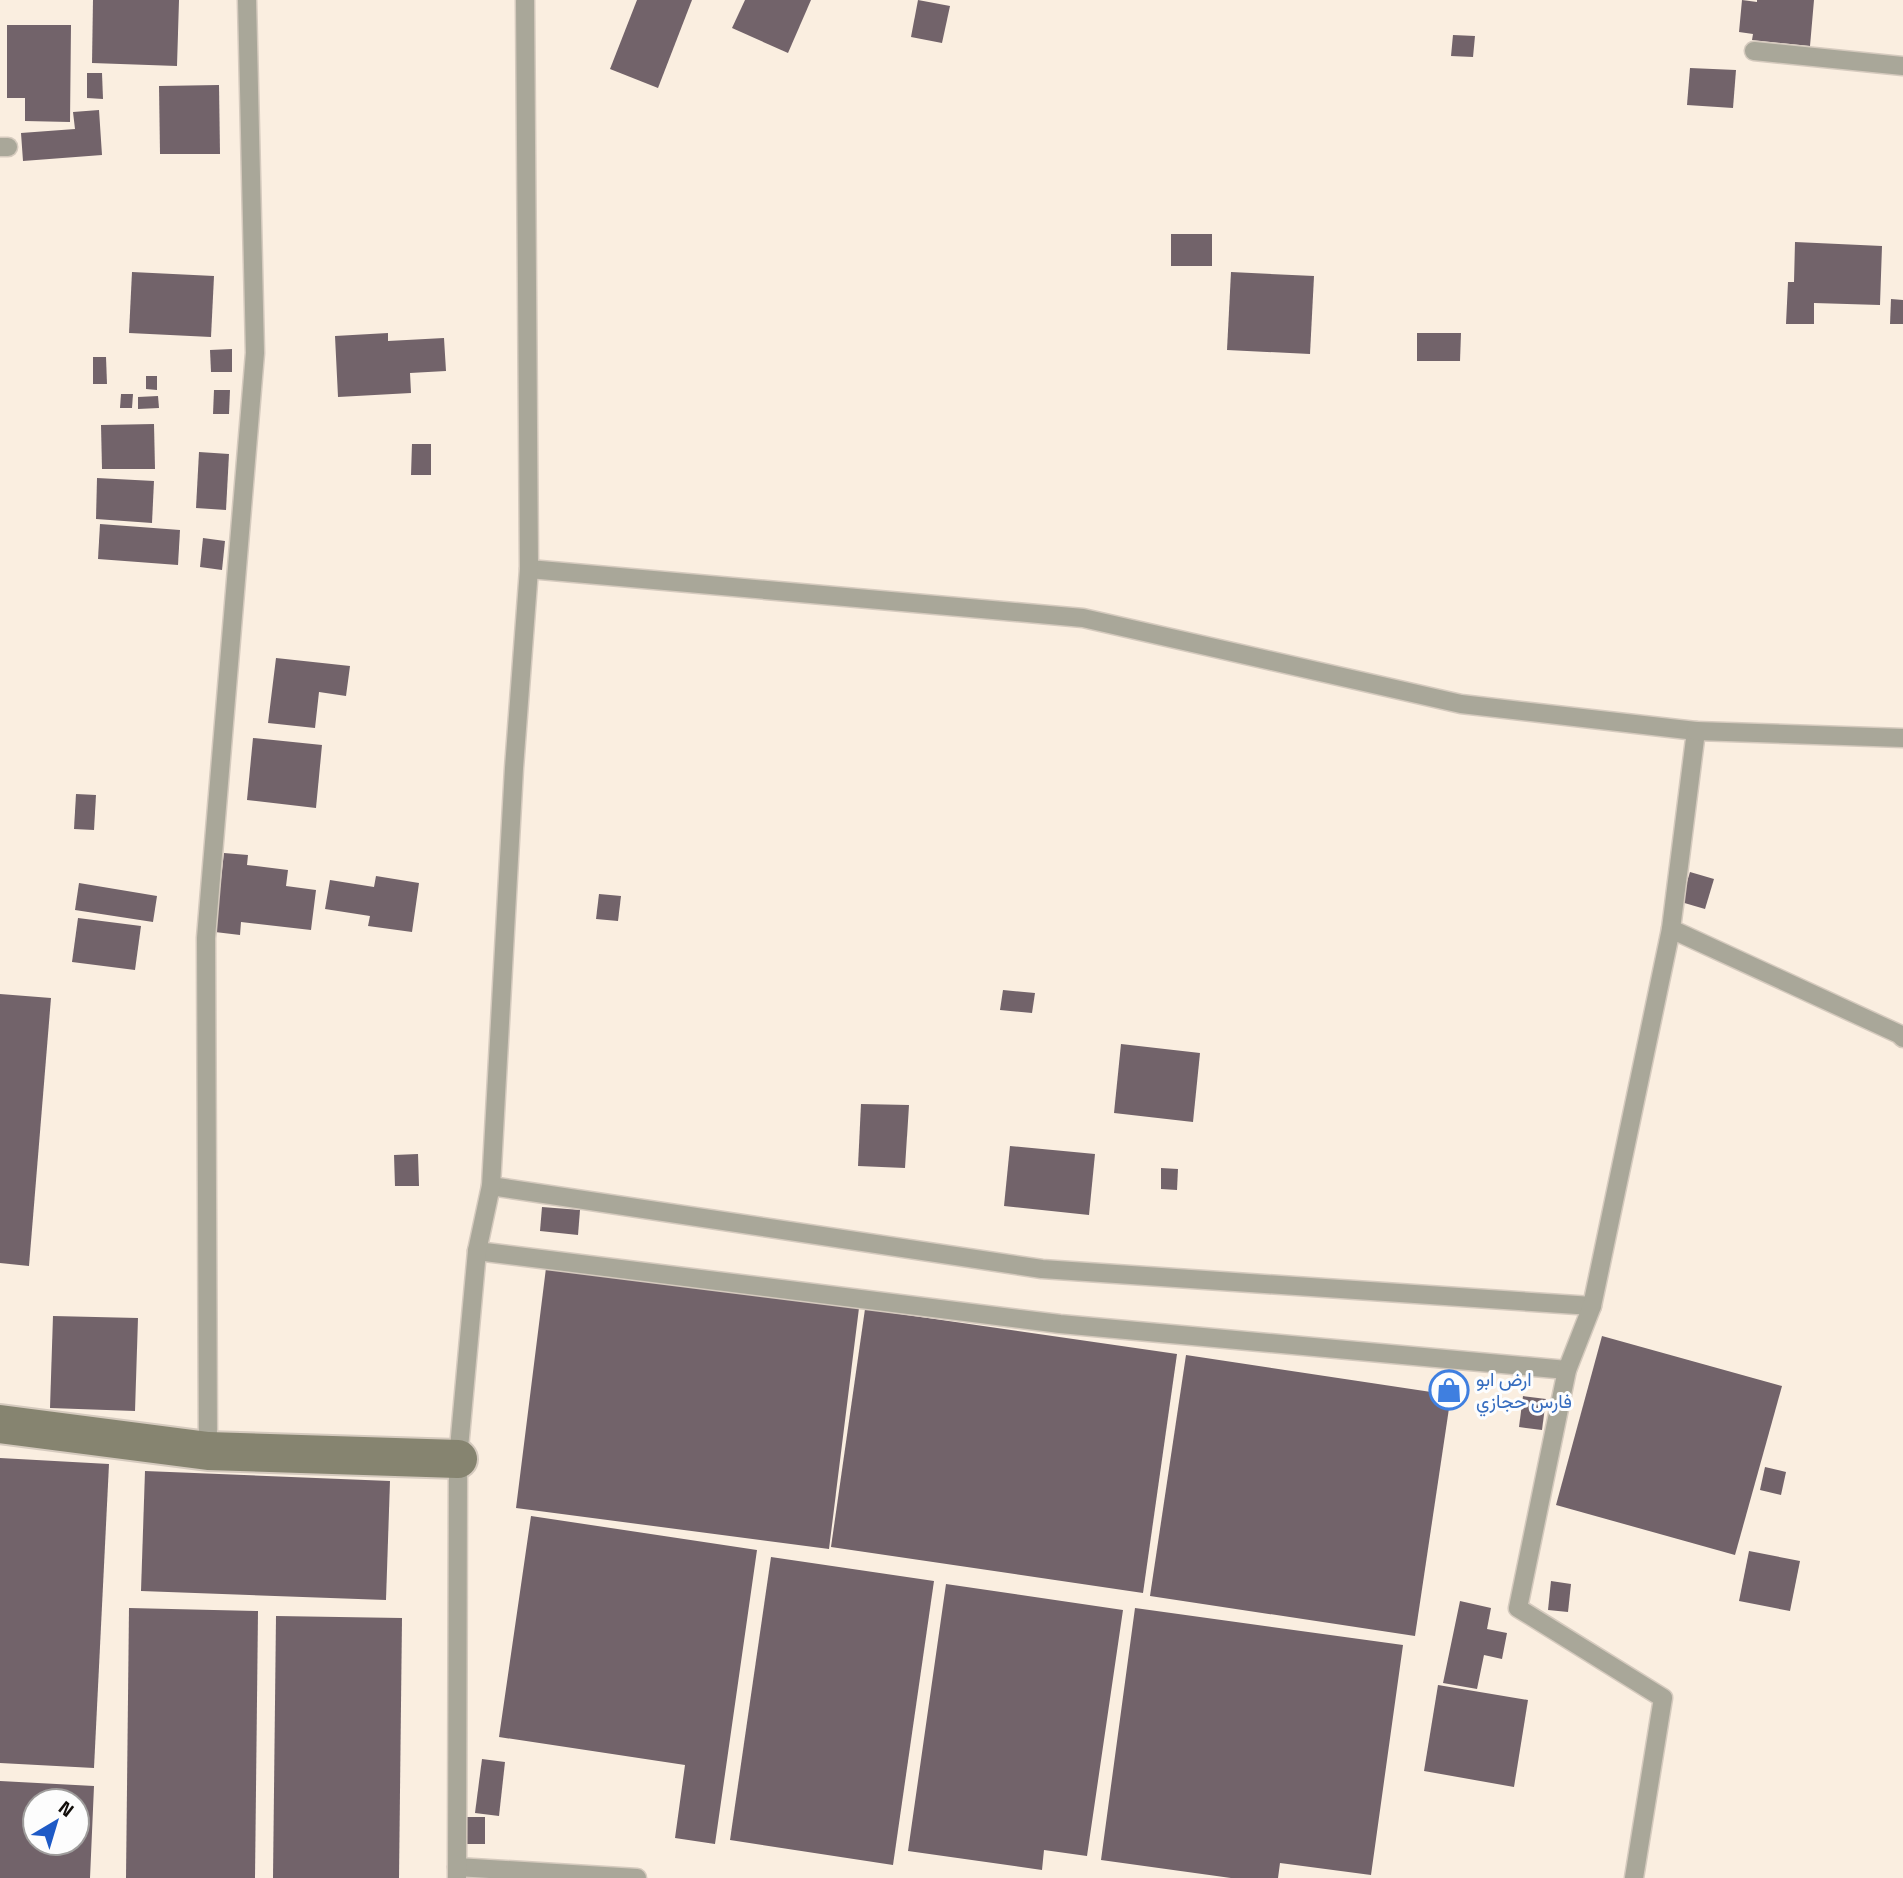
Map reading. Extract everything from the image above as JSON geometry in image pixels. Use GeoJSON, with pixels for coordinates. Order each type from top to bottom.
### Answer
{"type":"FeatureCollection","features":[{"type":"Feature","properties":{"kind":"street"},"geometry":{"type":"LineString","coordinates":[[0,1424],[208,1451],[458,1460]]}},
{"type":"Feature","properties":{"kind":"lane"},"geometry":{"type":"LineString","coordinates":[[208,1451],[206,938],[255,353],[247,0]]}},
{"type":"Feature","properties":{"kind":"lane"},"geometry":{"type":"LineString","coordinates":[[525,0],[528,569],[513,782],[491,1186],[477,1251],[458,1460],[457,1872],[637,1878]]}},
{"type":"Feature","properties":{"kind":"lane"},"geometry":{"type":"LineString","coordinates":[[1754,51],[1903,66]]}},
{"type":"Feature","properties":{"kind":"lane"},"geometry":{"type":"LineString","coordinates":[[528,569],[1083,618],[1461,704],[1696,731],[1903,738]]}},
{"type":"Feature","properties":{"kind":"lane"},"geometry":{"type":"LineString","coordinates":[[1634,1878],[1663,1698],[1518,1608],[1567,1370],[1592,1306],[1671,929],[1696,731]]}},
{"type":"Feature","properties":{"kind":"lane"},"geometry":{"type":"LineString","coordinates":[[1671,929],[1903,1038]]}},
{"type":"Feature","properties":{"kind":"lane"},"geometry":{"type":"LineString","coordinates":[[491,1186],[1042,1269],[1592,1306]]}},
{"type":"Feature","properties":{"kind":"lane"},"geometry":{"type":"LineString","coordinates":[[477,1251],[1060,1324],[1567,1370]]}},
{"type":"Feature","properties":{"kind":"building"},"geometry":{"type":"Polygon","coordinates":[[[93,0],[179,0],[177,66],[92,63],[93,0]]]}},
{"type":"Feature","properties":{"kind":"building"},"geometry":{"type":"Polygon","coordinates":[[[637,0],[692,0],[658,88],[610,69],[637,0]]]}},
{"type":"Feature","properties":{"kind":"building"},"geometry":{"type":"Polygon","coordinates":[[[745,0],[811,0],[788,53],[732,28],[745,0]]]}},
{"type":"Feature","properties":{"kind":"building"},"geometry":{"type":"Polygon","coordinates":[[[918,0],[950,6],[942,43],[911,37],[918,0]]]}},
{"type":"Feature","properties":{"kind":"building"},"geometry":{"type":"Polygon","coordinates":[[[1742,0],[1814,0],[1810,46],[1752,40],[1753,34],[1739,32],[1742,0]]]}},
{"type":"Feature","properties":{"kind":"building"},"geometry":{"type":"Polygon","coordinates":[[[7,25],[71,25],[70,122],[25,121],[25,98],[7,98],[7,25]]]}},
{"type":"Feature","properties":{"kind":"building"},"geometry":{"type":"Polygon","coordinates":[[[1453,35],[1475,36],[1473,57],[1451,56],[1453,35]]]}},
{"type":"Feature","properties":{"kind":"building"},"geometry":{"type":"Polygon","coordinates":[[[1690,68],[1736,70],[1733,108],[1687,105],[1690,68]]]}},
{"type":"Feature","properties":{"kind":"building"},"geometry":{"type":"Polygon","coordinates":[[[87,73],[102,73],[103,99],[87,98],[87,73]]]}},
{"type":"Feature","properties":{"kind":"building"},"geometry":{"type":"Polygon","coordinates":[[[219,85],[220,154],[160,154],[159,86],[219,85]]]}},
{"type":"Feature","properties":{"kind":"building"},"geometry":{"type":"Polygon","coordinates":[[[99,110],[102,155],[23,161],[21,133],[75,129],[73,112],[99,110]]]}},
{"type":"Feature","properties":{"kind":"building"},"geometry":{"type":"Polygon","coordinates":[[[1171,234],[1212,234],[1212,266],[1171,266],[1171,234]]]}},
{"type":"Feature","properties":{"kind":"building"},"geometry":{"type":"Polygon","coordinates":[[[1795,242],[1882,246],[1880,305],[1814,303],[1814,324],[1786,324],[1788,282],[1794,282],[1795,242]]]}},
{"type":"Feature","properties":{"kind":"building"},"geometry":{"type":"Polygon","coordinates":[[[132,272],[214,276],[211,337],[129,333],[132,272]]]}},
{"type":"Feature","properties":{"kind":"building"},"geometry":{"type":"Polygon","coordinates":[[[1231,272],[1314,276],[1310,354],[1227,350],[1231,272]]]}},
{"type":"Feature","properties":{"kind":"building"},"geometry":{"type":"Polygon","coordinates":[[[1891,299],[1903,300],[1903,324],[1890,324],[1891,299]]]}},
{"type":"Feature","properties":{"kind":"building"},"geometry":{"type":"Polygon","coordinates":[[[388,333],[388,341],[444,338],[446,371],[410,373],[411,393],[338,397],[335,336],[388,333]]]}},
{"type":"Feature","properties":{"kind":"building"},"geometry":{"type":"Polygon","coordinates":[[[1417,333],[1461,333],[1460,361],[1417,361],[1417,333]]]}},
{"type":"Feature","properties":{"kind":"building"},"geometry":{"type":"Polygon","coordinates":[[[232,349],[232,372],[211,372],[210,350],[232,349]]]}},
{"type":"Feature","properties":{"kind":"building"},"geometry":{"type":"Polygon","coordinates":[[[93,357],[106,357],[107,384],[93,384],[93,357]]]}},
{"type":"Feature","properties":{"kind":"building"},"geometry":{"type":"Polygon","coordinates":[[[146,376],[157,376],[157,390],[146,389],[146,376]]]}},
{"type":"Feature","properties":{"kind":"building"},"geometry":{"type":"Polygon","coordinates":[[[214,390],[230,390],[229,414],[213,414],[214,390]]]}},
{"type":"Feature","properties":{"kind":"building"},"geometry":{"type":"Polygon","coordinates":[[[121,394],[133,394],[132,408],[120,408],[121,394]]]}},
{"type":"Feature","properties":{"kind":"building"},"geometry":{"type":"Polygon","coordinates":[[[158,396],[159,408],[138,409],[138,397],[158,396]]]}},
{"type":"Feature","properties":{"kind":"building"},"geometry":{"type":"Polygon","coordinates":[[[154,424],[155,469],[102,469],[101,425],[154,424]]]}},
{"type":"Feature","properties":{"kind":"building"},"geometry":{"type":"Polygon","coordinates":[[[412,444],[431,444],[431,475],[411,475],[412,444]]]}},
{"type":"Feature","properties":{"kind":"building"},"geometry":{"type":"Polygon","coordinates":[[[199,452],[229,454],[226,510],[196,508],[199,452]]]}},
{"type":"Feature","properties":{"kind":"building"},"geometry":{"type":"Polygon","coordinates":[[[97,478],[154,481],[152,523],[96,519],[97,478]]]}},
{"type":"Feature","properties":{"kind":"building"},"geometry":{"type":"Polygon","coordinates":[[[100,524],[180,530],[178,565],[98,559],[100,524]]]}},
{"type":"Feature","properties":{"kind":"building"},"geometry":{"type":"Polygon","coordinates":[[[203,538],[225,541],[222,570],[200,567],[203,538]]]}},
{"type":"Feature","properties":{"kind":"building"},"geometry":{"type":"Polygon","coordinates":[[[276,658],[350,666],[346,696],[319,692],[315,728],[268,723],[276,658]]]}},
{"type":"Feature","properties":{"kind":"building"},"geometry":{"type":"Polygon","coordinates":[[[253,738],[322,745],[316,808],[247,800],[253,738]]]}},
{"type":"Feature","properties":{"kind":"building"},"geometry":{"type":"Polygon","coordinates":[[[76,794],[96,795],[94,830],[74,829],[76,794]]]}},
{"type":"Feature","properties":{"kind":"building"},"geometry":{"type":"Polygon","coordinates":[[[224,853],[248,855],[247,865],[288,870],[286,886],[316,890],[311,930],[241,922],[240,935],[215,932],[224,853]]]}},
{"type":"Feature","properties":{"kind":"building"},"geometry":{"type":"Polygon","coordinates":[[[1690,872],[1714,879],[1705,909],[1681,902],[1690,872]]]}},
{"type":"Feature","properties":{"kind":"building"},"geometry":{"type":"Polygon","coordinates":[[[376,876],[419,883],[412,932],[368,926],[370,916],[325,909],[330,880],[374,887],[376,876]]]}},
{"type":"Feature","properties":{"kind":"building"},"geometry":{"type":"Polygon","coordinates":[[[79,883],[157,896],[153,922],[75,910],[79,883]]]}},
{"type":"Feature","properties":{"kind":"building"},"geometry":{"type":"Polygon","coordinates":[[[599,894],[621,896],[618,921],[596,919],[599,894]]]}},
{"type":"Feature","properties":{"kind":"building"},"geometry":{"type":"Polygon","coordinates":[[[78,918],[141,926],[135,970],[72,962],[78,918]]]}},
{"type":"Feature","properties":{"kind":"building"},"geometry":{"type":"Polygon","coordinates":[[[1003,990],[1035,993],[1032,1013],[1000,1010],[1003,990]]]}},
{"type":"Feature","properties":{"kind":"building"},"geometry":{"type":"Polygon","coordinates":[[[0,994],[51,998],[29,1266],[0,1263],[0,994]]]}},
{"type":"Feature","properties":{"kind":"building"},"geometry":{"type":"Polygon","coordinates":[[[1121,1044],[1200,1053],[1193,1122],[1114,1113],[1121,1044]]]}},
{"type":"Feature","properties":{"kind":"building"},"geometry":{"type":"Polygon","coordinates":[[[861,1104],[909,1105],[905,1168],[858,1166],[861,1104]]]}},
{"type":"Feature","properties":{"kind":"building"},"geometry":{"type":"Polygon","coordinates":[[[1010,1146],[1095,1154],[1089,1215],[1004,1206],[1010,1146]]]}},
{"type":"Feature","properties":{"kind":"building"},"geometry":{"type":"Polygon","coordinates":[[[418,1154],[419,1186],[395,1186],[394,1155],[418,1154]]]}},
{"type":"Feature","properties":{"kind":"building"},"geometry":{"type":"Polygon","coordinates":[[[1161,1168],[1178,1169],[1177,1190],[1161,1189],[1161,1168]]]}},
{"type":"Feature","properties":{"kind":"building"},"geometry":{"type":"Polygon","coordinates":[[[542,1207],[580,1210],[578,1235],[540,1231],[542,1207]]]}},
{"type":"Feature","properties":{"kind":"building"},"geometry":{"type":"Polygon","coordinates":[[[546,1268],[859,1308],[829,1549],[516,1508],[546,1268]]]}},
{"type":"Feature","properties":{"kind":"building"},"geometry":{"type":"Polygon","coordinates":[[[865,1309],[1177,1354],[1143,1593],[831,1547],[865,1309]]]}},
{"type":"Feature","properties":{"kind":"building"},"geometry":{"type":"Polygon","coordinates":[[[53,1316],[138,1318],[135,1411],[50,1408],[53,1316]]]}},
{"type":"Feature","properties":{"kind":"building"},"geometry":{"type":"Polygon","coordinates":[[[1602,1336],[1782,1386],[1735,1555],[1556,1505],[1602,1336]]]}},
{"type":"Feature","properties":{"kind":"building"},"geometry":{"type":"Polygon","coordinates":[[[1186,1355],[1451,1395],[1415,1636],[1150,1596],[1186,1355]]]}},
{"type":"Feature","properties":{"kind":"building"},"geometry":{"type":"Polygon","coordinates":[[[1523,1396],[1546,1399],[1542,1430],[1519,1427],[1523,1396]]]}},
{"type":"Feature","properties":{"kind":"building"},"geometry":{"type":"Polygon","coordinates":[[[0,1458],[109,1464],[94,1768],[0,1763],[0,1458]]]}},
{"type":"Feature","properties":{"kind":"building"},"geometry":{"type":"Polygon","coordinates":[[[1765,1467],[1786,1472],[1781,1495],[1760,1490],[1765,1467]]]}},
{"type":"Feature","properties":{"kind":"building"},"geometry":{"type":"Polygon","coordinates":[[[145,1471],[390,1481],[386,1600],[141,1591],[145,1471]]]}},
{"type":"Feature","properties":{"kind":"building"},"geometry":{"type":"Polygon","coordinates":[[[531,1516],[757,1550],[715,1844],[675,1838],[685,1765],[499,1737],[531,1516]]]}},
{"type":"Feature","properties":{"kind":"building"},"geometry":{"type":"Polygon","coordinates":[[[1749,1551],[1800,1561],[1790,1611],[1739,1601],[1749,1551]]]}},
{"type":"Feature","properties":{"kind":"building"},"geometry":{"type":"Polygon","coordinates":[[[771,1557],[934,1581],[893,1865],[730,1840],[771,1557]]]}},
{"type":"Feature","properties":{"kind":"building"},"geometry":{"type":"Polygon","coordinates":[[[1551,1581],[1571,1584],[1568,1612],[1548,1610],[1551,1581]]]}},
{"type":"Feature","properties":{"kind":"building"},"geometry":{"type":"Polygon","coordinates":[[[946,1584],[1123,1610],[1087,1856],[1044,1850],[1042,1870],[908,1851],[946,1584]]]}},
{"type":"Feature","properties":{"kind":"building"},"geometry":{"type":"Polygon","coordinates":[[[1460,1601],[1491,1608],[1487,1629],[1507,1633],[1502,1659],[1484,1655],[1477,1689],[1443,1683],[1460,1601]]]}},
{"type":"Feature","properties":{"kind":"building"},"geometry":{"type":"Polygon","coordinates":[[[129,1608],[258,1611],[255,1878],[126,1878],[129,1608]]]}},
{"type":"Feature","properties":{"kind":"building"},"geometry":{"type":"Polygon","coordinates":[[[1135,1608],[1403,1645],[1371,1875],[1280,1863],[1278,1878],[1231,1878],[1101,1860],[1135,1608]]]}},
{"type":"Feature","properties":{"kind":"building"},"geometry":{"type":"Polygon","coordinates":[[[276,1616],[402,1618],[399,1878],[273,1878],[276,1616]]]}},
{"type":"Feature","properties":{"kind":"building"},"geometry":{"type":"Polygon","coordinates":[[[1438,1685],[1528,1700],[1514,1787],[1424,1771],[1438,1685]]]}},
{"type":"Feature","properties":{"kind":"building"},"geometry":{"type":"Polygon","coordinates":[[[482,1759],[505,1762],[499,1816],[475,1813],[482,1759]]]}},
{"type":"Feature","properties":{"kind":"building"},"geometry":{"type":"Polygon","coordinates":[[[0,1781],[94,1786],[91,1855],[91,1787],[21,1787],[21,1857],[91,1857],[90,1878],[0,1878],[0,1781]]]}},
{"type":"Feature","properties":{"kind":"building"},"geometry":{"type":"Polygon","coordinates":[[[465,1817],[485,1817],[485,1844],[465,1844],[465,1817]]]}},
{"type":"Feature","properties":{"kind":"place","name":"ارض ابو فارس حجازي"},"geometry":{"type":"Point","coordinates":[1449,1390]}}]}
